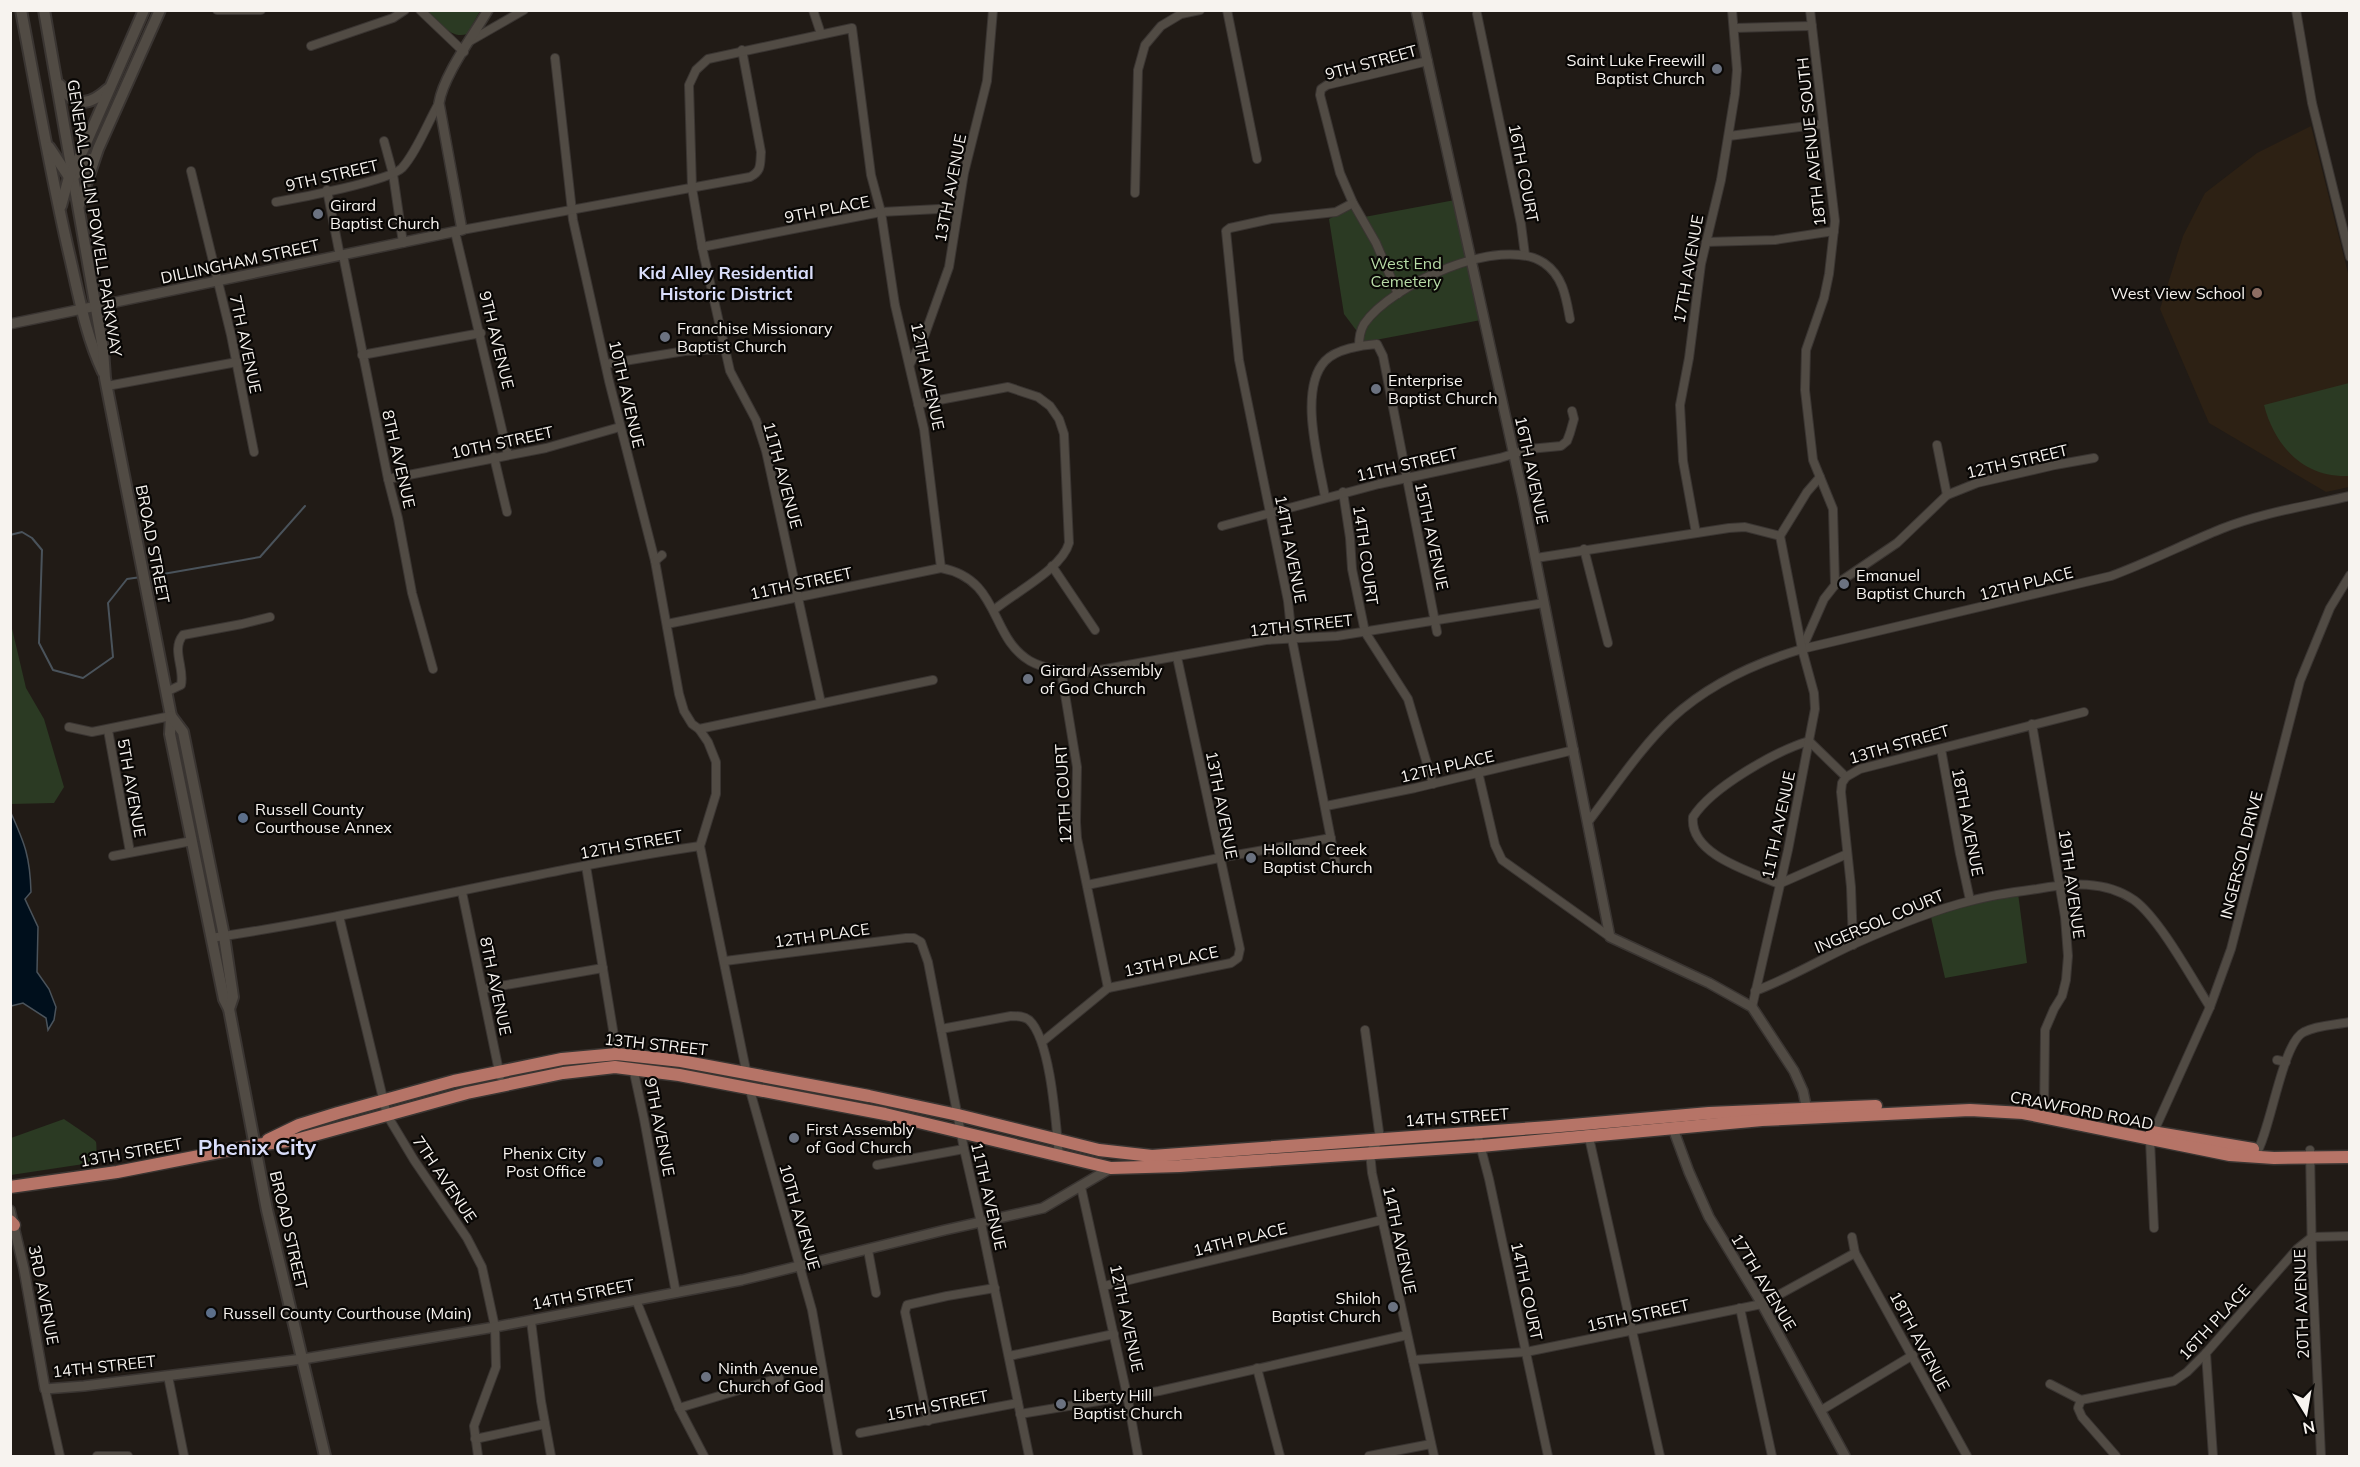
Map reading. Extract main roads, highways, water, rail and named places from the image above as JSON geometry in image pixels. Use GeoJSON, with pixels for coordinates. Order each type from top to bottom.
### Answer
{"type":"FeatureCollection","features":[{"type":"Feature","properties":{"kind":"main road","name":"GENERAL COLIN POWELL PARKWAY"},"geometry":{"type":"LineString","coordinates":[[21,10],[60,212],[82,310],[93,351],[106,382]]}},
{"type":"Feature","properties":{"kind":"main road","name":"GENERAL COLIN POWELL PARKWAY"},"geometry":{"type":"LineString","coordinates":[[44,10],[96,307],[106,382]]}},
{"type":"Feature","properties":{"kind":"main road"},"geometry":{"type":"LineString","coordinates":[[60,212],[72,175],[144,10]]}},
{"type":"Feature","properties":{"kind":"main road"},"geometry":{"type":"LineString","coordinates":[[78,208],[98,149],[160,10]]}},
{"type":"Feature","properties":{"kind":"main road"},"geometry":{"type":"LineString","coordinates":[[58,83],[66,95],[77,102],[87,102],[100,96],[112,83]]}},
{"type":"Feature","properties":{"kind":"main road"},"geometry":{"type":"LineString","coordinates":[[112,83],[127,84]]}},
{"type":"Feature","properties":{"kind":"main road"},"geometry":{"type":"LineString","coordinates":[[47,144],[72,175]]}},
{"type":"Feature","properties":{"kind":"main road"},"geometry":{"type":"LineString","coordinates":[[72,175],[86,166],[98,149]]}},
{"type":"Feature","properties":{"kind":"main road","name":"BROAD STREET"},"geometry":{"type":"LineString","coordinates":[[106,382],[171,716],[170,734],[211,938],[224,999],[229,1009],[267,1210],[325,1456]]}},
{"type":"Feature","properties":{"kind":"main road","name":"BROAD STREET"},"geometry":{"type":"LineString","coordinates":[[171,716],[183,732],[224,936],[233,997],[229,1009]]}},
{"type":"Feature","properties":{"kind":"main road","name":"13TH STREET"},"geometry":{"type":"LineString","coordinates":[[256,1145],[299,1125],[384,1099],[500,1071],[562,1059],[617,1054],[681,1061],[892,1100],[1099,1150],[1138,1156]]}},
{"type":"Feature","properties":{"kind":"main road","name":"13TH STREET"},"geometry":{"type":"LineString","coordinates":[[10,1187],[117,1172],[256,1145],[296,1140],[423,1103],[502,1085],[588,1069],[615,1067],[679,1075],[885,1114],[1111,1168]]}},
{"type":"Feature","properties":{"kind":"main road","name":"CRAWFORD ROAD"},"geometry":{"type":"LineString","coordinates":[[1808,1113],[1960,1103],[1996,1103],[2152,1136],[2256,1154],[2349,1157]]}},
{"type":"Feature","properties":{"kind":"main road","name":"14TH STREET"},"geometry":{"type":"LineString","coordinates":[[1111,1168],[1179,1166],[1480,1146],[1588,1130],[1676,1122],[1709,1113],[1808,1113]]}},
{"type":"Feature","properties":{"kind":"main road","name":"14TH STREET"},"geometry":{"type":"LineString","coordinates":[[1138,1156],[1477,1132],[1588,1130]]}},
{"type":"Feature","properties":{"kind":"main road","name":"CRAWFORD ROAD"},"geometry":{"type":"LineString","coordinates":[[2310,1154],[2349,1149]]}},
{"type":"Feature","properties":{"kind":"water"},"geometry":{"type":"Polygon","coordinates":[[[11,813],[28,860],[31,892],[25,899],[38,927],[37,972],[49,989],[56,1007],[54,1020],[48,1030],[46,1018],[23,1003],[11,1006],[11,813]]]}},
{"type":"Feature","properties":{"kind":"waterway"},"geometry":{"type":"LineString","coordinates":[[146,577],[260,557],[305,506]]}},
{"type":"Feature","properties":{"kind":"waterway"},"geometry":{"type":"LineString","coordinates":[[10,535],[22,532],[32,538],[42,550],[39,643],[53,670],[83,678],[113,657],[108,603],[127,579],[141,577]]}},
{"type":"Feature","properties":{"kind":"place","name":"Saint Luke Freewill Baptist Church"},"geometry":{"type":"Point","coordinates":[1717,69]}},
{"type":"Feature","properties":{"kind":"place","name":"Girard Baptist Church"},"geometry":{"type":"Point","coordinates":[318,214]}},
{"type":"Feature","properties":{"kind":"place","name":"West View School"},"geometry":{"type":"Point","coordinates":[2257,293]}},
{"type":"Feature","properties":{"kind":"place","name":"Franchise Missionary Baptist Church"},"geometry":{"type":"Point","coordinates":[665,337]}},
{"type":"Feature","properties":{"kind":"place","name":"Enterprise Baptist Church"},"geometry":{"type":"Point","coordinates":[1376,389]}},
{"type":"Feature","properties":{"kind":"place","name":"Emanuel Baptist Church"},"geometry":{"type":"Point","coordinates":[1844,584]}},
{"type":"Feature","properties":{"kind":"place","name":"Girard Assembly of God Church"},"geometry":{"type":"Point","coordinates":[1028,679]}},
{"type":"Feature","properties":{"kind":"place","name":"Russell County Courthouse Annex"},"geometry":{"type":"Point","coordinates":[243,818]}},
{"type":"Feature","properties":{"kind":"place","name":"Holland Creek Baptist Church"},"geometry":{"type":"Point","coordinates":[1251,858]}},
{"type":"Feature","properties":{"kind":"place","name":"First Assembly of God Church"},"geometry":{"type":"Point","coordinates":[794,1138]}},
{"type":"Feature","properties":{"kind":"place","name":"Phenix City Post Office"},"geometry":{"type":"Point","coordinates":[598,1162]}},
{"type":"Feature","properties":{"kind":"place","name":"Shiloh Baptist Church"},"geometry":{"type":"Point","coordinates":[1393,1307]}},
{"type":"Feature","properties":{"kind":"place","name":"Russell County Courthouse (Main)"},"geometry":{"type":"Point","coordinates":[211,1313]}},
{"type":"Feature","properties":{"kind":"place","name":"Ninth Avenue Church of God"},"geometry":{"type":"Point","coordinates":[706,1377]}},
{"type":"Feature","properties":{"kind":"place","name":"Liberty Hill Baptist Church"},"geometry":{"type":"Point","coordinates":[1061,1404]}},
{"type":"Feature","properties":{"kind":"district","name":"Kid Alley Residential Historic District"},"geometry":{"type":"Point","coordinates":[726,282]}},
{"type":"Feature","properties":{"kind":"district","name":"Phenix City"},"geometry":{"type":"Point","coordinates":[257,1147]}},
{"type":"Feature","properties":{"kind":"park label","name":"West End Cemetery"},"geometry":{"type":"Point","coordinates":[1406,272]}}]}
